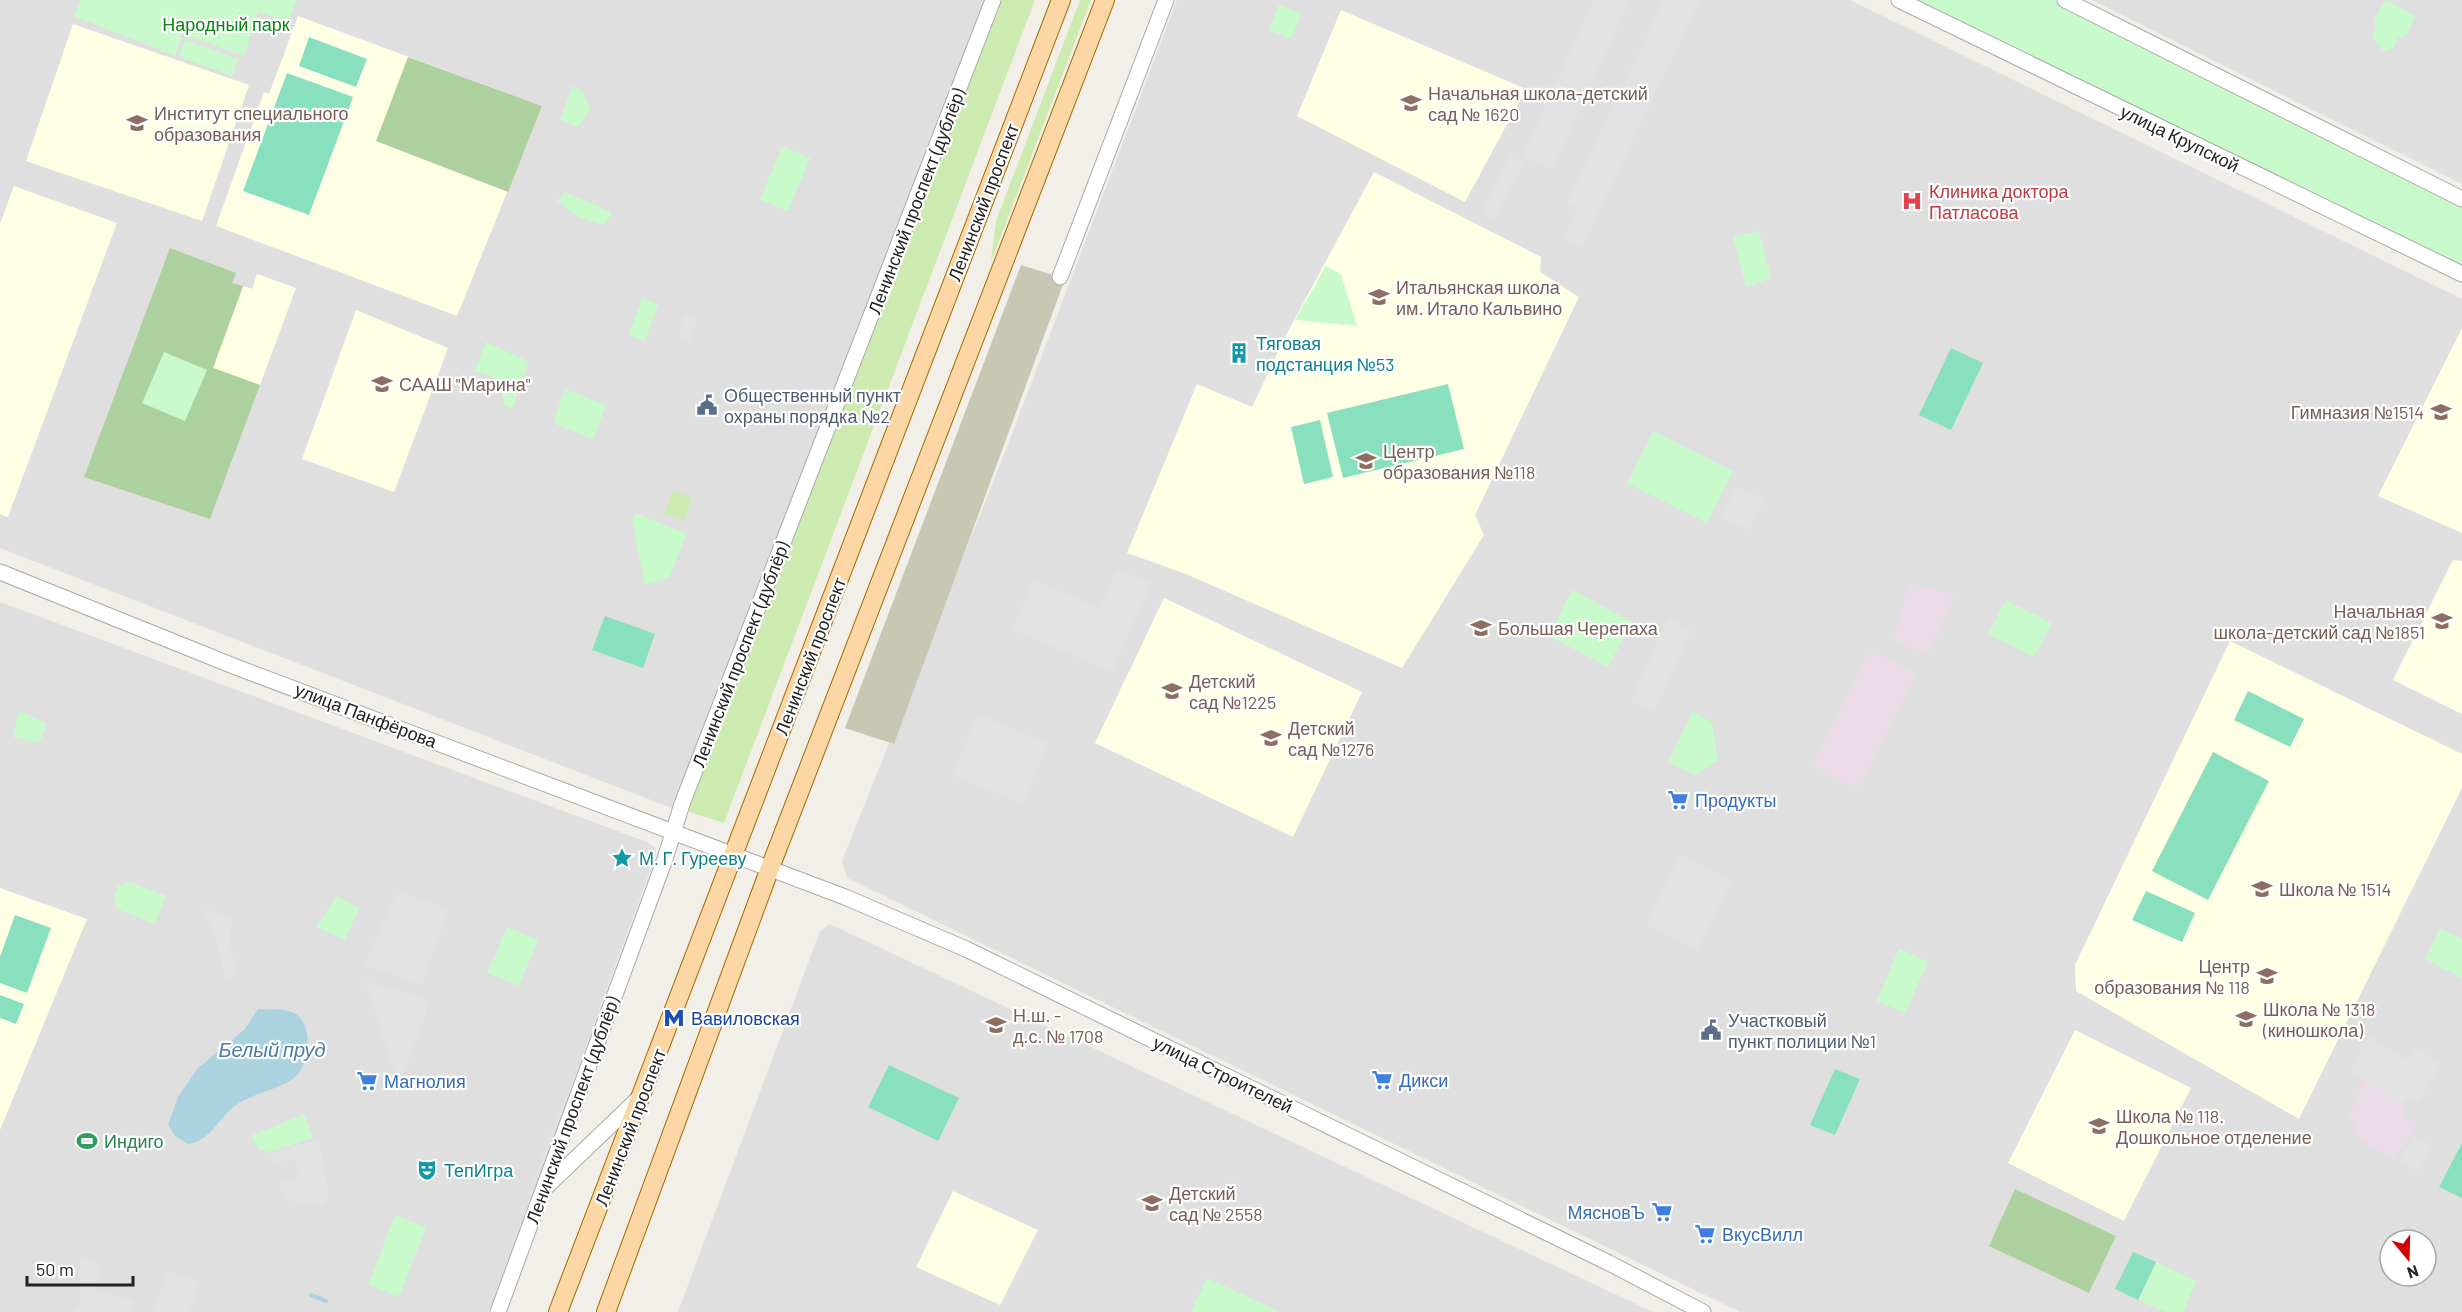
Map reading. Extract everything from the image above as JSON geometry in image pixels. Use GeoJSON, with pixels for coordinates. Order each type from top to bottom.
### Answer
{"type":"FeatureCollection","features":[{"type":"Feature","properties":{"kind":"main road","name":"Ленинский проспект"},"geometry":{"type":"LineString","coordinates":[[558,1312],[1061,0]]}},
{"type":"Feature","properties":{"kind":"main road"},"geometry":{"type":"LineString","coordinates":[[606,1312],[770,868],[1105,0]]}},
{"type":"Feature","properties":{"kind":"street","name":"Ленинский проспект (дублёр)"},"geometry":{"type":"LineString","coordinates":[[498,1312],[673,831],[993,0]]}},
{"type":"Feature","properties":{"kind":"street"},"geometry":{"type":"LineString","coordinates":[[1060,278],[1166,0]]}},
{"type":"Feature","properties":{"kind":"street","name":"улица Крупской"},"geometry":{"type":"LineString","coordinates":[[1899,0],[2462,274]]}},
{"type":"Feature","properties":{"kind":"street"},"geometry":{"type":"LineString","coordinates":[[2065,0],[2462,199]]}},
{"type":"Feature","properties":{"kind":"street","name":"улица Панфёрова"},"geometry":{"type":"LineString","coordinates":[[0,572],[236,667],[734,855]]}},
{"type":"Feature","properties":{"kind":"street","name":"улица Строителей"},"geometry":{"type":"LineString","coordinates":[[734,855],[966,949],[1609,1263],[1703,1312]]}},
{"type":"Feature","properties":{"kind":"street"},"geometry":{"type":"LineString","coordinates":[[542,1191],[642,1095]]}},
{"type":"Feature","properties":{"kind":"shaded area"},"geometry":{"type":"Polygon","coordinates":[[[0,0],[986,0],[674,809],[0,548],[0,0]]]}},
{"type":"Feature","properties":{"kind":"shaded area"},"geometry":{"type":"Polygon","coordinates":[[[1177,0],[1850,0],[2462,299],[2462,1312],[1740,1312],[847,878],[842,861],[1009,442],[1177,0]]]}},
{"type":"Feature","properties":{"kind":"shaded area"},"geometry":{"type":"Polygon","coordinates":[[[1594,0],[1630,0],[1552,170],[1522,157],[1594,0]]]}},
{"type":"Feature","properties":{"kind":"shaded area"},"geometry":{"type":"Polygon","coordinates":[[[1664,0],[1700,0],[1582,247],[1563,238],[1577,208],[1567,203],[1664,0]]]}},
{"type":"Feature","properties":{"kind":"shaded area"},"geometry":{"type":"Polygon","coordinates":[[[2092,0],[2462,0],[2462,184],[2092,0]]]}},
{"type":"Feature","properties":{"kind":"shaded area","name":"Начальная школа-детский сад № 1620"},"geometry":{"type":"Polygon","coordinates":[[[1341,10],[1526,89],[1465,202],[1297,116],[1341,10]]]}},
{"type":"Feature","properties":{"kind":"shaded area"},"geometry":{"type":"Polygon","coordinates":[[[298,16],[542,106],[457,316],[216,226],[264,92],[269,94],[298,16]]]}},
{"type":"Feature","properties":{"kind":"shaded area","name":"Институт специального образования"},"geometry":{"type":"Polygon","coordinates":[[[73,24],[249,85],[202,221],[26,161],[73,24]]]}},
{"type":"Feature","properties":{"kind":"shaded area"},"geometry":{"type":"Polygon","coordinates":[[[1510,156],[1524,163],[1494,219],[1481,212],[1510,156]]]}},
{"type":"Feature","properties":{"kind":"shaded area","name":"Центр образования №118"},"geometry":{"type":"Polygon","coordinates":[[[1374,172],[1541,257],[1540,272],[1579,297],[1475,515],[1484,535],[1402,668],[1186,574],[1127,553],[1197,384],[1252,407],[1285,337],[1374,172]]]}},
{"type":"Feature","properties":{"kind":"shaded area"},"geometry":{"type":"Polygon","coordinates":[[[14,186],[117,223],[8,517],[0,514],[0,224],[14,186]]]}},
{"type":"Feature","properties":{"kind":"shaded area"},"geometry":{"type":"Polygon","coordinates":[[[1021,265],[1065,279],[894,744],[845,728],[1021,265]]]}},
{"type":"Feature","properties":{"kind":"shaded area"},"geometry":{"type":"Polygon","coordinates":[[[257,274],[296,288],[260,385],[213,368],[243,286],[252,289],[257,274]]]}},
{"type":"Feature","properties":{"kind":"shaded area","name":"СААШ \"Марина\""},"geometry":{"type":"Polygon","coordinates":[[[356,310],[448,348],[394,492],[302,459],[356,310]]]}},
{"type":"Feature","properties":{"kind":"shaded area"},"geometry":{"type":"Polygon","coordinates":[[[685,315],[697,319],[690,341],[678,337],[685,315]]]}},
{"type":"Feature","properties":{"kind":"shaded area","name":"Гимназия №1514"},"geometry":{"type":"Polygon","coordinates":[[[2462,328],[2462,533],[2378,496],[2462,328]]]}},
{"type":"Feature","properties":{"kind":"shaded area"},"geometry":{"type":"Polygon","coordinates":[[[1738,486],[1765,500],[1748,530],[1720,516],[1738,486]]]}},
{"type":"Feature","properties":{"kind":"shaded area","name":"Начальная школа-детский сад №1851"},"geometry":{"type":"Polygon","coordinates":[[[2453,560],[2462,561],[2462,714],[2393,680],[2453,560]]]}},
{"type":"Feature","properties":{"kind":"shaded area"},"geometry":{"type":"Polygon","coordinates":[[[1117,569],[1151,583],[1112,672],[1012,629],[1034,580],[1100,608],[1117,569]]]}},
{"type":"Feature","properties":{"kind":"shaded area"},"geometry":{"type":"Polygon","coordinates":[[[1909,583],[1956,596],[1928,654],[1894,640],[1909,583]]]}},
{"type":"Feature","properties":{"kind":"shaded area"},"geometry":{"type":"Polygon","coordinates":[[[1164,598],[1362,692],[1293,837],[1095,743],[1164,598]]]}},
{"type":"Feature","properties":{"kind":"shaded area"},"geometry":{"type":"Polygon","coordinates":[[[0,602],[647,842],[655,848],[656,855],[489,1312],[0,1312],[0,602]]]}},
{"type":"Feature","properties":{"kind":"shaded area"},"geometry":{"type":"Polygon","coordinates":[[[1668,618],[1691,631],[1654,712],[1631,701],[1668,618]]]}},
{"type":"Feature","properties":{"kind":"shaded area","name":"Школа № 1514"},"geometry":{"type":"Polygon","coordinates":[[[2230,641],[2462,754],[2462,788],[2299,1119],[2076,991],[2075,965],[2230,641]]]}},
{"type":"Feature","properties":{"kind":"shaded area"},"geometry":{"type":"Polygon","coordinates":[[[1870,651],[1916,673],[1858,789],[1813,766],[1870,651]]]}},
{"type":"Feature","properties":{"kind":"shaded area"},"geometry":{"type":"Polygon","coordinates":[[[978,714],[1048,743],[1023,804],[952,775],[978,714]]]}},
{"type":"Feature","properties":{"kind":"shaded area"},"geometry":{"type":"Polygon","coordinates":[[[1680,855],[1731,880],[1698,950],[1646,925],[1680,855]]]}},
{"type":"Feature","properties":{"kind":"shaded area"},"geometry":{"type":"Polygon","coordinates":[[[0,888],[87,919],[0,1130],[0,888]]]}},
{"type":"Feature","properties":{"kind":"shaded area"},"geometry":{"type":"Polygon","coordinates":[[[398,892],[449,909],[421,985],[364,964],[398,892]]]}},
{"type":"Feature","properties":{"kind":"shaded area"},"geometry":{"type":"Polygon","coordinates":[[[203,907],[232,920],[229,942],[238,976],[226,979],[217,942],[203,907]]]}},
{"type":"Feature","properties":{"kind":"shaded area"},"geometry":{"type":"Polygon","coordinates":[[[830,924],[1653,1312],[678,1312],[820,931],[830,924]]]}},
{"type":"Feature","properties":{"kind":"shaded area"},"geometry":{"type":"Polygon","coordinates":[[[365,981],[424,998],[427,1010],[399,1086],[365,981]]]}},
{"type":"Feature","properties":{"kind":"shaded area","name":"Школа № 118. Дошкольное отделение"},"geometry":{"type":"Polygon","coordinates":[[[2075,1030],[2191,1088],[2124,1221],[2008,1163],[2075,1030]]]}},
{"type":"Feature","properties":{"kind":"shaded area"},"geometry":{"type":"Polygon","coordinates":[[[2368,1036],[2406,1059],[2414,1047],[2441,1063],[2419,1101],[2409,1096],[2403,1104],[2351,1072],[2368,1036]]]}},
{"type":"Feature","properties":{"kind":"shaded area"},"geometry":{"type":"Polygon","coordinates":[[[2364,1080],[2403,1104],[2405,1117],[2416,1125],[2394,1161],[2354,1135],[2356,1123],[2347,1119],[2364,1080]]]}},
{"type":"Feature","properties":{"kind":"shaded area"},"geometry":{"type":"Polygon","coordinates":[[[565,1094],[569,1096],[532,1196],[528,1195],[565,1094]]]}},
{"type":"Feature","properties":{"kind":"shaded area"},"geometry":{"type":"Polygon","coordinates":[[[2414,1136],[2432,1146],[2417,1172],[2399,1162],[2414,1136]]]}},
{"type":"Feature","properties":{"kind":"shaded area"},"geometry":{"type":"Polygon","coordinates":[[[318,1139],[329,1193],[325,1206],[285,1200],[279,1184],[300,1177],[294,1158],[273,1164],[270,1154],[318,1139]]]}},
{"type":"Feature","properties":{"kind":"shaded area"},"geometry":{"type":"Polygon","coordinates":[[[953,1191],[1038,1230],[1000,1305],[916,1267],[953,1191]]]}},
{"type":"Feature","properties":{"kind":"shaded area"},"geometry":{"type":"Polygon","coordinates":[[[81,1256],[102,1267],[94,1289],[133,1301],[130,1312],[70,1312],[80,1305],[81,1256]]]}},
{"type":"Feature","properties":{"kind":"shaded area"},"geometry":{"type":"Polygon","coordinates":[[[168,1271],[200,1282],[189,1312],[152,1312],[168,1271]]]}},
{"type":"Feature","properties":{"kind":"green space","name":"Народный парк"},"geometry":{"type":"Polygon","coordinates":[[[80,0],[297,0],[288,22],[258,12],[244,56],[182,34],[175,56],[74,16],[80,0]]]}},
{"type":"Feature","properties":{"kind":"green space"},"geometry":{"type":"Polygon","coordinates":[[[998,0],[1035,0],[724,823],[687,811],[998,0]]]}},
{"type":"Feature","properties":{"kind":"green space"},"geometry":{"type":"Polygon","coordinates":[[[1080,0],[1091,0],[991,262],[996,221],[1080,0]]]}},
{"type":"Feature","properties":{"kind":"green space"},"geometry":{"type":"Polygon","coordinates":[[[1917,0],[2054,0],[2462,204],[2462,269],[1917,0]]]}},
{"type":"Feature","properties":{"kind":"green space"},"geometry":{"type":"Polygon","coordinates":[[[2386,0],[2416,16],[2406,36],[2398,38],[2393,48],[2384,52],[2373,38],[2376,25],[2373,21],[2386,0]]]}},
{"type":"Feature","properties":{"kind":"green space"},"geometry":{"type":"Polygon","coordinates":[[[1279,5],[1301,14],[1291,39],[1269,30],[1279,5]]]}},
{"type":"Feature","properties":{"kind":"green space"},"geometry":{"type":"Polygon","coordinates":[[[309,37],[367,59],[356,87],[299,66],[309,37]]]}},
{"type":"Feature","properties":{"kind":"green space"},"geometry":{"type":"Polygon","coordinates":[[[185,40],[238,59],[233,76],[179,57],[185,40]]]}},
{"type":"Feature","properties":{"kind":"green space"},"geometry":{"type":"Polygon","coordinates":[[[408,57],[542,106],[508,192],[376,141],[408,57]]]}},
{"type":"Feature","properties":{"kind":"green space"},"geometry":{"type":"Polygon","coordinates":[[[287,73],[353,97],[309,215],[243,191],[287,73]]]}},
{"type":"Feature","properties":{"kind":"green space"},"geometry":{"type":"Polygon","coordinates":[[[573,86],[583,92],[590,110],[577,127],[560,120],[573,86]]]}},
{"type":"Feature","properties":{"kind":"green space"},"geometry":{"type":"Polygon","coordinates":[[[782,146],[810,158],[788,211],[760,200],[782,146]]]}},
{"type":"Feature","properties":{"kind":"green space"},"geometry":{"type":"Polygon","coordinates":[[[565,192],[612,212],[605,225],[578,217],[557,201],[565,192]]]}},
{"type":"Feature","properties":{"kind":"green space"},"geometry":{"type":"Polygon","coordinates":[[[1759,231],[1771,278],[1746,287],[1733,237],[1759,231]]]}},
{"type":"Feature","properties":{"kind":"green space"},"geometry":{"type":"Polygon","coordinates":[[[170,248],[236,273],[232,283],[243,286],[213,368],[260,385],[210,519],[84,477],[170,248]]]}},
{"type":"Feature","properties":{"kind":"green space"},"geometry":{"type":"Polygon","coordinates":[[[1326,266],[1341,274],[1357,326],[1295,320],[1326,266]]]}},
{"type":"Feature","properties":{"kind":"green space"},"geometry":{"type":"Polygon","coordinates":[[[642,298],[658,304],[645,341],[629,335],[642,298]]]}},
{"type":"Feature","properties":{"kind":"green space"},"geometry":{"type":"Polygon","coordinates":[[[486,342],[529,362],[512,409],[504,405],[502,391],[494,378],[475,371],[486,342]]]}},
{"type":"Feature","properties":{"kind":"green space"},"geometry":{"type":"Polygon","coordinates":[[[1951,348],[1983,363],[1951,430],[1919,415],[1951,348]]]}},
{"type":"Feature","properties":{"kind":"green space"},"geometry":{"type":"Polygon","coordinates":[[[164,352],[207,370],[185,421],[142,403],[164,352]]]}},
{"type":"Feature","properties":{"kind":"green space"},"geometry":{"type":"Polygon","coordinates":[[[1448,384],[1464,449],[1343,478],[1327,413],[1448,384]]]}},
{"type":"Feature","properties":{"kind":"green space"},"geometry":{"type":"Polygon","coordinates":[[[565,389],[606,405],[593,439],[553,423],[565,389]]]}},
{"type":"Feature","properties":{"kind":"green space"},"geometry":{"type":"Polygon","coordinates":[[[1320,420],[1333,477],[1304,484],[1291,427],[1320,420]]]}},
{"type":"Feature","properties":{"kind":"green space"},"geometry":{"type":"Polygon","coordinates":[[[1653,431],[1733,471],[1707,523],[1627,483],[1653,431]]]}},
{"type":"Feature","properties":{"kind":"green space"},"geometry":{"type":"Polygon","coordinates":[[[673,491],[692,498],[684,521],[664,513],[673,491]]]}},
{"type":"Feature","properties":{"kind":"green space"},"geometry":{"type":"Polygon","coordinates":[[[635,513],[687,534],[669,578],[645,584],[632,520],[635,513]]]}},
{"type":"Feature","properties":{"kind":"green space"},"geometry":{"type":"Polygon","coordinates":[[[1572,590],[1632,622],[1608,667],[1549,636],[1572,590]]]}},
{"type":"Feature","properties":{"kind":"green space"},"geometry":{"type":"Polygon","coordinates":[[[2006,600],[2052,623],[2034,657],[1988,634],[2006,600]]]}},
{"type":"Feature","properties":{"kind":"green space"},"geometry":{"type":"Polygon","coordinates":[[[605,616],[655,634],[643,668],[592,650],[605,616]]]}},
{"type":"Feature","properties":{"kind":"green space"},"geometry":{"type":"Polygon","coordinates":[[[2248,691],[2304,719],[2290,747],[2234,720],[2248,691]]]}},
{"type":"Feature","properties":{"kind":"green space"},"geometry":{"type":"Polygon","coordinates":[[[19,711],[47,723],[39,743],[13,737],[19,711]]]}},
{"type":"Feature","properties":{"kind":"green space"},"geometry":{"type":"Polygon","coordinates":[[[1693,711],[1712,723],[1718,760],[1695,775],[1668,762],[1693,711]]]}},
{"type":"Feature","properties":{"kind":"green space"},"geometry":{"type":"Polygon","coordinates":[[[2213,752],[2269,781],[2208,900],[2152,871],[2213,752]]]}},
{"type":"Feature","properties":{"kind":"green space"},"geometry":{"type":"Polygon","coordinates":[[[131,882],[166,896],[155,924],[117,909],[114,898],[118,886],[131,882]]]}},
{"type":"Feature","properties":{"kind":"green space"},"geometry":{"type":"Polygon","coordinates":[[[2146,891],[2195,913],[2182,942],[2132,920],[2146,891]]]}},
{"type":"Feature","properties":{"kind":"green space"},"geometry":{"type":"Polygon","coordinates":[[[337,896],[359,908],[345,940],[316,927],[337,896]]]}},
{"type":"Feature","properties":{"kind":"green space"},"geometry":{"type":"Polygon","coordinates":[[[15,915],[51,928],[27,993],[0,983],[0,957],[15,915]]]}},
{"type":"Feature","properties":{"kind":"green space"},"geometry":{"type":"Polygon","coordinates":[[[507,927],[538,940],[519,986],[487,973],[507,927]]]}},
{"type":"Feature","properties":{"kind":"green space"},"geometry":{"type":"Polygon","coordinates":[[[2440,928],[2462,939],[2462,978],[2425,959],[2440,928]]]}},
{"type":"Feature","properties":{"kind":"green space"},"geometry":{"type":"Polygon","coordinates":[[[1899,948],[1928,962],[1905,1013],[1877,1001],[1899,948]]]}},
{"type":"Feature","properties":{"kind":"green space"},"geometry":{"type":"Polygon","coordinates":[[[0,995],[24,1004],[16,1024],[0,1018],[0,995]]]}},
{"type":"Feature","properties":{"kind":"green space"},"geometry":{"type":"Polygon","coordinates":[[[889,1065],[959,1098],[938,1141],[868,1107],[889,1065]]]}},
{"type":"Feature","properties":{"kind":"green space"},"geometry":{"type":"Polygon","coordinates":[[[1835,1069],[1860,1079],[1835,1135],[1810,1125],[1835,1069]]]}},
{"type":"Feature","properties":{"kind":"green space"},"geometry":{"type":"Polygon","coordinates":[[[304,1114],[313,1138],[269,1152],[259,1150],[251,1136],[304,1114]]]}},
{"type":"Feature","properties":{"kind":"green space"},"geometry":{"type":"Polygon","coordinates":[[[2462,1143],[2462,1198],[2439,1187],[2462,1143]]]}},
{"type":"Feature","properties":{"kind":"green space"},"geometry":{"type":"Polygon","coordinates":[[[2015,1189],[2116,1236],[2089,1293],[1989,1246],[2015,1189]]]}},
{"type":"Feature","properties":{"kind":"green space"},"geometry":{"type":"Polygon","coordinates":[[[395,1215],[426,1227],[399,1297],[368,1285],[395,1215]]]}},
{"type":"Feature","properties":{"kind":"green space"},"geometry":{"type":"Polygon","coordinates":[[[2133,1252],[2156,1262],[2138,1300],[2115,1289],[2133,1252]]]}},
{"type":"Feature","properties":{"kind":"green space"},"geometry":{"type":"Polygon","coordinates":[[[2156,1262],[2196,1281],[2183,1312],[2166,1312],[2138,1300],[2156,1262]]]}},
{"type":"Feature","properties":{"kind":"green space"},"geometry":{"type":"Polygon","coordinates":[[[1207,1278],[1280,1312],[1191,1312],[1207,1278]]]}},
{"type":"Feature","properties":{"kind":"water","name":"Белый пруд"},"geometry":{"type":"Polygon","coordinates":[[[258,1009],[286,1010],[300,1018],[305,1026],[308,1045],[307,1055],[300,1072],[280,1086],[236,1105],[209,1134],[188,1144],[175,1136],[168,1125],[178,1097],[197,1069],[245,1029],[258,1009]]]}},
{"type":"Feature","properties":{"kind":"waterway"},"geometry":{"type":"LineString","coordinates":[[311,1295],[326,1301]]}},
{"type":"Feature","properties":{"kind":"place","name":"Начальная школа-детский сад № 1620"},"geometry":{"type":"Point","coordinates":[1411,103]}},
{"type":"Feature","properties":{"kind":"place","name":"Институт специального образования"},"geometry":{"type":"Point","coordinates":[137,123]}},
{"type":"Feature","properties":{"kind":"place","name":"Клиника доктора Патласова"},"geometry":{"type":"Point","coordinates":[1912,201]}},
{"type":"Feature","properties":{"kind":"place","name":"Итальянская школа им. Итало Кальвино"},"geometry":{"type":"Point","coordinates":[1379,297]}},
{"type":"Feature","properties":{"kind":"place","name":"Тяговая подстанция №53"},"geometry":{"type":"Point","coordinates":[1239,353]}},
{"type":"Feature","properties":{"kind":"place","name":"СААШ \"Марина\""},"geometry":{"type":"Point","coordinates":[382,384]}},
{"type":"Feature","properties":{"kind":"place","name":"Общественный пункт охраны порядка №2"},"geometry":{"type":"Point","coordinates":[707,405]}},
{"type":"Feature","properties":{"kind":"place","name":"Гимназия №1514"},"geometry":{"type":"Point","coordinates":[2441,412]}},
{"type":"Feature","properties":{"kind":"place","name":"Центр образования №118"},"geometry":{"type":"Point","coordinates":[1366,461]}},
{"type":"Feature","properties":{"kind":"place","name":"Начальная школа-детский сад №1851"},"geometry":{"type":"Point","coordinates":[2442,621]}},
{"type":"Feature","properties":{"kind":"place","name":"Большая Черепаха"},"geometry":{"type":"Point","coordinates":[1481,628]}},
{"type":"Feature","properties":{"kind":"place","name":"Детский сад №1225"},"geometry":{"type":"Point","coordinates":[1172,691]}},
{"type":"Feature","properties":{"kind":"place","name":"Детский сад №1276"},"geometry":{"type":"Point","coordinates":[1271,738]}},
{"type":"Feature","properties":{"kind":"place","name":"Продукты"},"geometry":{"type":"Point","coordinates":[1678,800]}},
{"type":"Feature","properties":{"kind":"place","name":"М. Г. Гурееву"},"geometry":{"type":"Point","coordinates":[622,858]}},
{"type":"Feature","properties":{"kind":"place","name":"Школа № 1514"},"geometry":{"type":"Point","coordinates":[2262,889]}},
{"type":"Feature","properties":{"kind":"place","name":"Центр образования № 118"},"geometry":{"type":"Point","coordinates":[2267,976]}},
{"type":"Feature","properties":{"kind":"place","name":"Вавиловская"},"geometry":{"type":"Point","coordinates":[674,1018]}},
{"type":"Feature","properties":{"kind":"place","name":"Школа № 1318 (киношкола)"},"geometry":{"type":"Point","coordinates":[2246,1019]}},
{"type":"Feature","properties":{"kind":"place","name":"Н.ш. - д.с. № 1708"},"geometry":{"type":"Point","coordinates":[996,1025]}},
{"type":"Feature","properties":{"kind":"place","name":"Участковый пункт полиции №1"},"geometry":{"type":"Point","coordinates":[1711,1030]}},
{"type":"Feature","properties":{"kind":"place","name":"Дикси"},"geometry":{"type":"Point","coordinates":[1382,1080]}},
{"type":"Feature","properties":{"kind":"place","name":"Магнолия"},"geometry":{"type":"Point","coordinates":[367,1081]}},
{"type":"Feature","properties":{"kind":"place","name":"Школа № 118. Дошкольное отделение"},"geometry":{"type":"Point","coordinates":[2099,1126]}},
{"type":"Feature","properties":{"kind":"place","name":"Индиго"},"geometry":{"type":"Point","coordinates":[87,1141]}},
{"type":"Feature","properties":{"kind":"place","name":"ТепИгра"},"geometry":{"type":"Point","coordinates":[427,1170]}},
{"type":"Feature","properties":{"kind":"place","name":"Детский сад № 2558"},"geometry":{"type":"Point","coordinates":[1152,1203]}},
{"type":"Feature","properties":{"kind":"place","name":"МясновЪ"},"geometry":{"type":"Point","coordinates":[1662,1212]}},
{"type":"Feature","properties":{"kind":"place","name":"ВкусВилл"},"geometry":{"type":"Point","coordinates":[1705,1234]}}]}
